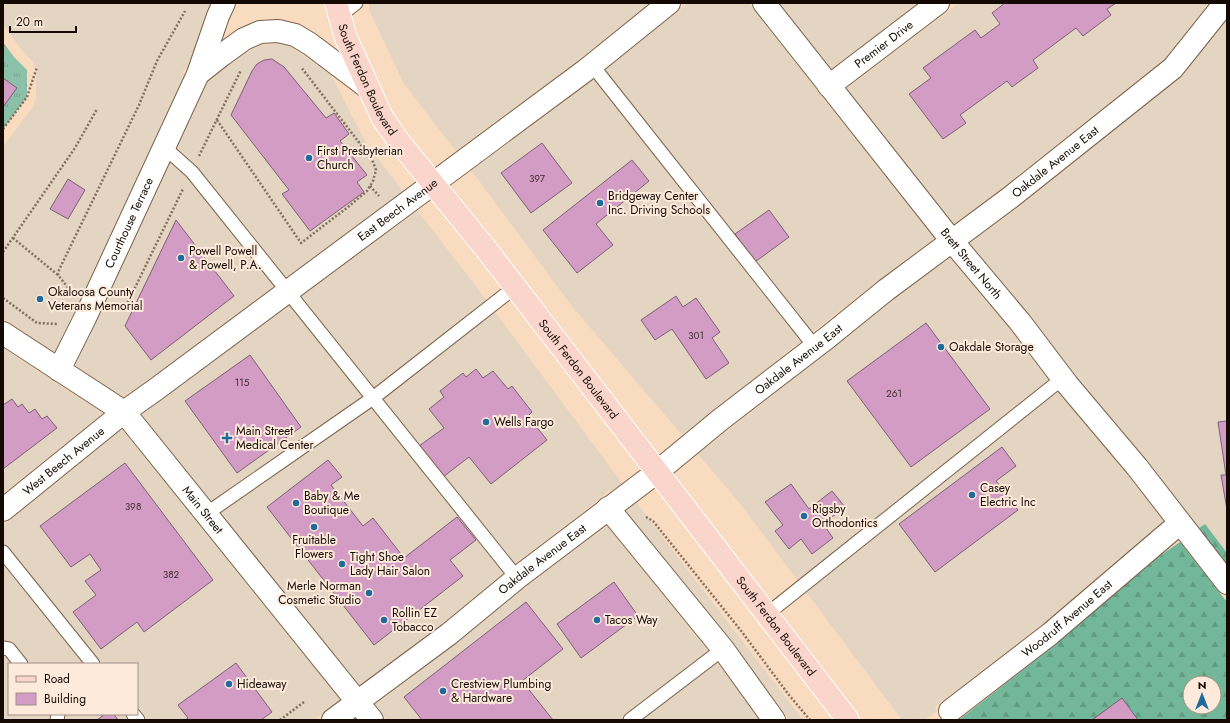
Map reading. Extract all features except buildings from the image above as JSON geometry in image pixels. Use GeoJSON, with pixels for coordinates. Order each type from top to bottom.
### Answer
{"type":"FeatureCollection","features":[{"type":"Feature","properties":{"kind":"main road","name":"South Ferdon Boulevard"},"geometry":{"type":"LineString","coordinates":[[344,7],[346,38],[367,87],[382,117],[400,143],[515,287],[848,720]]}},
{"type":"Feature","properties":{"kind":"street","name":"Courthouse Terrace"},"geometry":{"type":"LineString","coordinates":[[59,370],[85,318],[198,74],[224,3]]}},
{"type":"Feature","properties":{"kind":"street","name":"East Beech Avenue"},"geometry":{"type":"LineString","coordinates":[[124,412],[288,292],[592,65],[669,3]]}},
{"type":"Feature","properties":{"kind":"street","name":"Brett Street North"},"geometry":{"type":"LineString","coordinates":[[764,3],[952,241],[1020,322],[1063,378],[1137,467],[1227,583]]}},
{"type":"Feature","properties":{"kind":"street","name":"Premier Drive"},"geometry":{"type":"LineString","coordinates":[[829,86],[938,3]]}},
{"type":"Feature","properties":{"kind":"street","name":"Oakdale Avenue East"},"geometry":{"type":"LineString","coordinates":[[333,720],[449,634],[517,578],[657,472],[720,420],[886,290],[1011,197],[1173,68],[1225,3]]}},
{"type":"Feature","properties":{"kind":"street","name":"Courthouse Terrace"},"geometry":{"type":"LineString","coordinates":[[198,74],[244,39],[260,32],[278,31],[295,35],[310,44],[367,87]]}},
{"type":"Feature","properties":{"kind":"street","name":"Main Street"},"geometry":{"type":"LineString","coordinates":[[3,333],[124,412],[372,720]]}},
{"type":"Feature","properties":{"kind":"street","name":"West Beech Avenue"},"geometry":{"type":"LineString","coordinates":[[3,510],[124,412]]}},
{"type":"Feature","properties":{"kind":"street"},"geometry":{"type":"LineString","coordinates":[[608,508],[723,650],[774,720]]}},
{"type":"Feature","properties":{"kind":"street","name":"Woodruff Avenue East"},"geometry":{"type":"LineString","coordinates":[[950,711],[1050,634],[1180,522]]}},
{"type":"Feature","properties":{"kind":"lane"},"geometry":{"type":"LineString","coordinates":[[592,65],[815,347]]}},
{"type":"Feature","properties":{"kind":"lane"},"geometry":{"type":"LineString","coordinates":[[164,147],[192,172],[517,578]]}},
{"type":"Feature","properties":{"kind":"lane"},"geometry":{"type":"LineString","coordinates":[[206,514],[373,398],[515,287]]}},
{"type":"Feature","properties":{"kind":"lane"},"geometry":{"type":"LineString","coordinates":[[766,614],[1063,378]]}},
{"type":"Feature","properties":{"kind":"lane"},"geometry":{"type":"LineString","coordinates":[[3,552],[92,663]]}},
{"type":"Feature","properties":{"kind":"lane"},"geometry":{"type":"LineString","coordinates":[[3,648],[9,649],[20,663]]}},
{"type":"Feature","properties":{"kind":"lane"},"geometry":{"type":"LineString","coordinates":[[630,720],[723,650]]}},
{"type":"Feature","properties":{"kind":"path"},"geometry":{"type":"LineString","coordinates":[[58,275],[59,270],[139,105],[157,62],[185,11]]}},
{"type":"Feature","properties":{"kind":"path"},"geometry":{"type":"LineString","coordinates":[[216,119],[301,243],[367,191],[373,181],[376,170],[373,162],[361,145],[299,65]]}},
{"type":"Feature","properties":{"kind":"path"},"geometry":{"type":"LineString","coordinates":[[112,310],[114,304],[124,309],[129,300],[243,66]]}},
{"type":"Feature","properties":{"kind":"path"},"geometry":{"type":"LineString","coordinates":[[3,130],[27,97],[37,67]]}},
{"type":"Feature","properties":{"kind":"path"},"geometry":{"type":"LineString","coordinates":[[3,252],[75,148],[97,109]]}},
{"type":"Feature","properties":{"kind":"path"},"geometry":{"type":"LineString","coordinates":[[13,238],[58,275],[73,294],[73,298]]}},
{"type":"Feature","properties":{"kind":"path"},"geometry":{"type":"LineString","coordinates":[[3,298],[37,323],[60,324],[62,319]]}},
{"type":"Feature","properties":{"kind":"path"},"geometry":{"type":"LineString","coordinates":[[642,518],[647,517],[653,521],[810,720]]}},
{"type":"Feature","properties":{"kind":"path"},"geometry":{"type":"LineString","coordinates":[[280,720],[304,702]]}},
{"type":"Feature","properties":{"kind":"shaded area"},"geometry":{"type":"Polygon","coordinates":[[[3,3],[211,3],[189,66],[183,71],[185,75],[55,353],[3,318],[3,147],[34,105],[36,98],[36,70],[33,62],[21,49],[3,23],[3,3]]]}},
{"type":"Feature","properties":{"kind":"shaded area"},"geometry":{"type":"Polygon","coordinates":[[[369,3],[651,3],[580,59],[456,151],[404,84],[369,10],[369,3]]]}},
{"type":"Feature","properties":{"kind":"shaded area"},"geometry":{"type":"Polygon","coordinates":[[[688,3],[749,3],[820,94],[826,104],[827,103],[935,238],[880,279],[682,435],[571,305],[471,170],[593,80],[688,3]]]}},
{"type":"Feature","properties":{"kind":"shaded area"},"geometry":{"type":"Polygon","coordinates":[[[778,3],[918,3],[831,70],[778,3]]]}},
{"type":"Feature","properties":{"kind":"shaded area"},"geometry":{"type":"Polygon","coordinates":[[[959,3],[1210,3],[1166,58],[1005,186],[954,224],[846,89],[959,3]]]}},
{"type":"Feature","properties":{"kind":"shaded area"},"geometry":{"type":"Polygon","coordinates":[[[1227,20],[1227,553],[1205,525],[1199,528],[1145,458],[1075,375],[1029,314],[969,243],[1018,208],[1179,78],[1227,20]]]}},
{"type":"Feature","properties":{"kind":"shaded area"},"geometry":{"type":"Polygon","coordinates":[[[277,44],[291,47],[331,75],[367,145],[403,191],[150,379],[123,397],[74,365],[207,83],[249,51],[262,45],[277,44]]]}},
{"type":"Feature","properties":{"kind":"shaded area"},"geometry":{"type":"Polygon","coordinates":[[[417,210],[472,281],[622,483],[610,492],[609,490],[601,498],[511,567],[443,623],[360,686],[141,415],[417,210]]]}},
{"type":"Feature","properties":{"kind":"shaded area"},"geometry":{"type":"Polygon","coordinates":[[[950,258],[1012,331],[1059,392],[1129,475],[1164,521],[1044,623],[935,707],[937,711],[924,720],[902,720],[742,506],[698,454],[893,300],[950,258]]]}},
{"type":"Feature","properties":{"kind":"shaded area"},"geometry":{"type":"Polygon","coordinates":[[[3,348],[103,413],[3,494],[3,348]]]}},
{"type":"Feature","properties":{"kind":"shaded area"},"geometry":{"type":"Polygon","coordinates":[[[122,429],[341,700],[313,720],[3,720],[3,526],[122,429]]]}},
{"type":"Feature","properties":{"kind":"shaded area"},"geometry":{"type":"Polygon","coordinates":[[[636,502],[803,720],[789,720],[732,641],[626,511],[636,502]]]}},
{"type":"Feature","properties":{"kind":"shaded area"},"geometry":{"type":"Polygon","coordinates":[[[607,525],[715,658],[760,720],[387,720],[375,705],[607,525]]]}},
{"type":"Feature","properties":{"kind":"green space"},"geometry":{"type":"Polygon","coordinates":[[[3,42],[14,57],[27,70],[27,97],[3,129],[3,42]]]}},
{"type":"Feature","properties":{"kind":"green space"},"geometry":{"type":"Polygon","coordinates":[[[1205,524],[1227,553],[1227,564],[1199,528],[1205,524]]]}},
{"type":"Feature","properties":{"kind":"green space"},"geometry":{"type":"Polygon","coordinates":[[[1180,542],[1227,602],[1227,720],[959,720],[1056,644],[1161,555],[1180,542]]]}},
{"type":"Feature","properties":{"kind":"place","name":"First Presbyterian Church"},"geometry":{"type":"Point","coordinates":[309,158]}},
{"type":"Feature","properties":{"kind":"place","name":"Bridgeway Center Inc. Driving Schools"},"geometry":{"type":"Point","coordinates":[600,203]}},
{"type":"Feature","properties":{"kind":"place","name":"Powell Powell & Powell, P.A."},"geometry":{"type":"Point","coordinates":[181,258]}},
{"type":"Feature","properties":{"kind":"place","name":"Okaloosa County Veterans Memorial"},"geometry":{"type":"Point","coordinates":[40,299]}},
{"type":"Feature","properties":{"kind":"place","name":"Oakdale Storage"},"geometry":{"type":"Point","coordinates":[941,347]}},
{"type":"Feature","properties":{"kind":"place","name":"Wells Fargo"},"geometry":{"type":"Point","coordinates":[486,422]}},
{"type":"Feature","properties":{"kind":"place","name":"Main Street Medical Center"},"geometry":{"type":"Point","coordinates":[227,438]}},
{"type":"Feature","properties":{"kind":"place","name":"Casey Electric Inc"},"geometry":{"type":"Point","coordinates":[972,495]}},
{"type":"Feature","properties":{"kind":"place","name":"Baby & Me Boutique"},"geometry":{"type":"Point","coordinates":[296,503]}},
{"type":"Feature","properties":{"kind":"place","name":"Rigsby Orthodontics"},"geometry":{"type":"Point","coordinates":[804,516]}},
{"type":"Feature","properties":{"kind":"place","name":"Fruitable Flowers"},"geometry":{"type":"Point","coordinates":[314,527]}},
{"type":"Feature","properties":{"kind":"place","name":"Tight Shoe Lady Hair Salon"},"geometry":{"type":"Point","coordinates":[342,564]}},
{"type":"Feature","properties":{"kind":"place","name":"Merle Norman Cosmetic Studio"},"geometry":{"type":"Point","coordinates":[369,593]}},
{"type":"Feature","properties":{"kind":"place","name":"Rollin EZ Tobacco"},"geometry":{"type":"Point","coordinates":[384,620]}},
{"type":"Feature","properties":{"kind":"place","name":"Tacos Way"},"geometry":{"type":"Point","coordinates":[597,620]}},
{"type":"Feature","properties":{"kind":"place","name":"Hideaway"},"geometry":{"type":"Point","coordinates":[229,684]}},
{"type":"Feature","properties":{"kind":"place","name":"Crestview Plumbing & Hardware"},"geometry":{"type":"Point","coordinates":[443,691]}}]}
